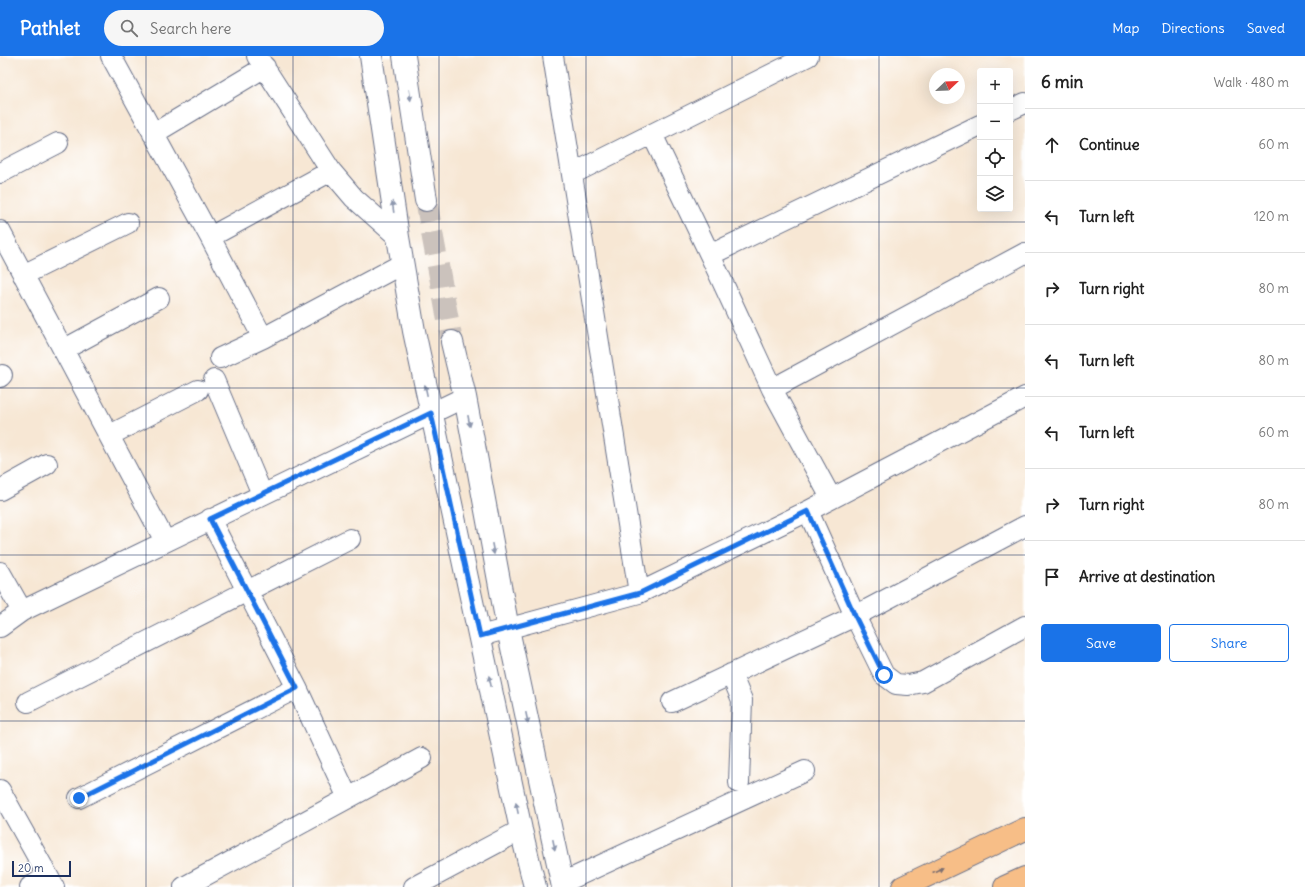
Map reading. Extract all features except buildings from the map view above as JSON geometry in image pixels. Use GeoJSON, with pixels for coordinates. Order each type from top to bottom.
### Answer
{"type":"FeatureCollection","features":[{"type":"Feature","properties":{"kind":"highway"},"geometry":{"type":"LineString","coordinates":[[903,887],[1025,829]]}},
{"type":"Feature","properties":{"kind":"highway"},"geometry":{"type":"LineString","coordinates":[[1005,887],[1025,878]]}},
{"type":"Feature","properties":{"kind":"street"},"geometry":{"type":"LineString","coordinates":[[111,56],[210,237],[263,338]]}},
{"type":"Feature","properties":{"kind":"street"},"geometry":{"type":"LineString","coordinates":[[371,56],[402,264],[431,413],[521,830],[536,887]]}},
{"type":"Feature","properties":{"kind":"street"},"geometry":{"type":"LineString","coordinates":[[404,56],[426,200]]}},
{"type":"Feature","properties":{"kind":"street"},"geometry":{"type":"LineString","coordinates":[[553,56],[640,593]]}},
{"type":"Feature","properties":{"kind":"street"},"geometry":{"type":"LineString","coordinates":[[572,174],[808,56]]}},
{"type":"Feature","properties":{"kind":"street"},"geometry":{"type":"LineString","coordinates":[[153,134],[261,61],[331,171],[354,198],[398,237]]}},
{"type":"Feature","properties":{"kind":"street"},"geometry":{"type":"LineString","coordinates":[[1013,109],[1025,103]]}},
{"type":"Feature","properties":{"kind":"street"},"geometry":{"type":"LineString","coordinates":[[710,254],[977,126]]}},
{"type":"Feature","properties":{"kind":"street"},"geometry":{"type":"LineString","coordinates":[[652,134],[710,254],[772,389],[831,498]]}},
{"type":"Feature","properties":{"kind":"street"},"geometry":{"type":"LineString","coordinates":[[0,173],[58,143]]}},
{"type":"Feature","properties":{"kind":"street"},"geometry":{"type":"LineString","coordinates":[[210,237],[331,171]]}},
{"type":"Feature","properties":{"kind":"street"},"geometry":{"type":"LineString","coordinates":[[23,275],[128,223]]}},
{"type":"Feature","properties":{"kind":"street"},"geometry":{"type":"LineString","coordinates":[[0,231],[110,435],[165,541]]}},
{"type":"Feature","properties":{"kind":"street"},"geometry":{"type":"LineString","coordinates":[[772,389],[1025,253]]}},
{"type":"Feature","properties":{"kind":"street"},"geometry":{"type":"LineString","coordinates":[[220,358],[263,338],[402,264]]}},
{"type":"Feature","properties":{"kind":"street"},"geometry":{"type":"LineString","coordinates":[[63,350],[159,298]]}},
{"type":"Feature","properties":{"kind":"street"},"geometry":{"type":"LineString","coordinates":[[452,342],[465,397],[508,629],[563,885],[805,771]]}},
{"type":"Feature","properties":{"kind":"street"},"geometry":{"type":"LineString","coordinates":[[110,435],[206,385],[262,494]]}},
{"type":"Feature","properties":{"kind":"street"},"geometry":{"type":"LineString","coordinates":[[0,627],[22,611],[465,397]]}},
{"type":"Feature","properties":{"kind":"street"},"geometry":{"type":"LineString","coordinates":[[480,636],[640,593],[808,511],[1025,397]]}},
{"type":"Feature","properties":{"kind":"street"},"geometry":{"type":"LineString","coordinates":[[0,490],[47,464]]}},
{"type":"Feature","properties":{"kind":"street"},"geometry":{"type":"LineString","coordinates":[[808,511],[855,616],[884,675],[896,684],[908,685],[923,682],[1025,626]]}},
{"type":"Feature","properties":{"kind":"street"},"geometry":{"type":"LineString","coordinates":[[210,519],[249,592],[297,688],[348,798]]}},
{"type":"Feature","properties":{"kind":"street"},"geometry":{"type":"LineString","coordinates":[[672,702],[855,616],[1025,526]]}},
{"type":"Feature","properties":{"kind":"street"},"geometry":{"type":"LineString","coordinates":[[28,702],[249,592],[350,539]]}},
{"type":"Feature","properties":{"kind":"street"},"geometry":{"type":"LineString","coordinates":[[0,572],[22,611]]}},
{"type":"Feature","properties":{"kind":"street"},"geometry":{"type":"LineString","coordinates":[[731,674],[742,700],[739,783]]}},
{"type":"Feature","properties":{"kind":"street"},"geometry":{"type":"LineString","coordinates":[[79,798],[297,688]]}},
{"type":"Feature","properties":{"kind":"street"},"geometry":{"type":"LineString","coordinates":[[184,887],[422,758]]}},
{"type":"Feature","properties":{"kind":"street"},"geometry":{"type":"LineString","coordinates":[[0,790],[51,881],[30,887]]}},
{"type":"Feature","properties":{"kind":"street"},"geometry":{"type":"LineString","coordinates":[[414,887],[521,830]]}},
{"type":"Feature","properties":{"kind":"tunnel"},"geometry":{"type":"LineString","coordinates":[[426,200],[452,342]]}},
{"type":"Feature","properties":{"kind":"route"},"geometry":{"type":"LineString","coordinates":[[79,798],[297,688],[249,592],[210,519],[431,413],[480,636],[640,593],[808,511],[855,616],[884,675]]}}]}
